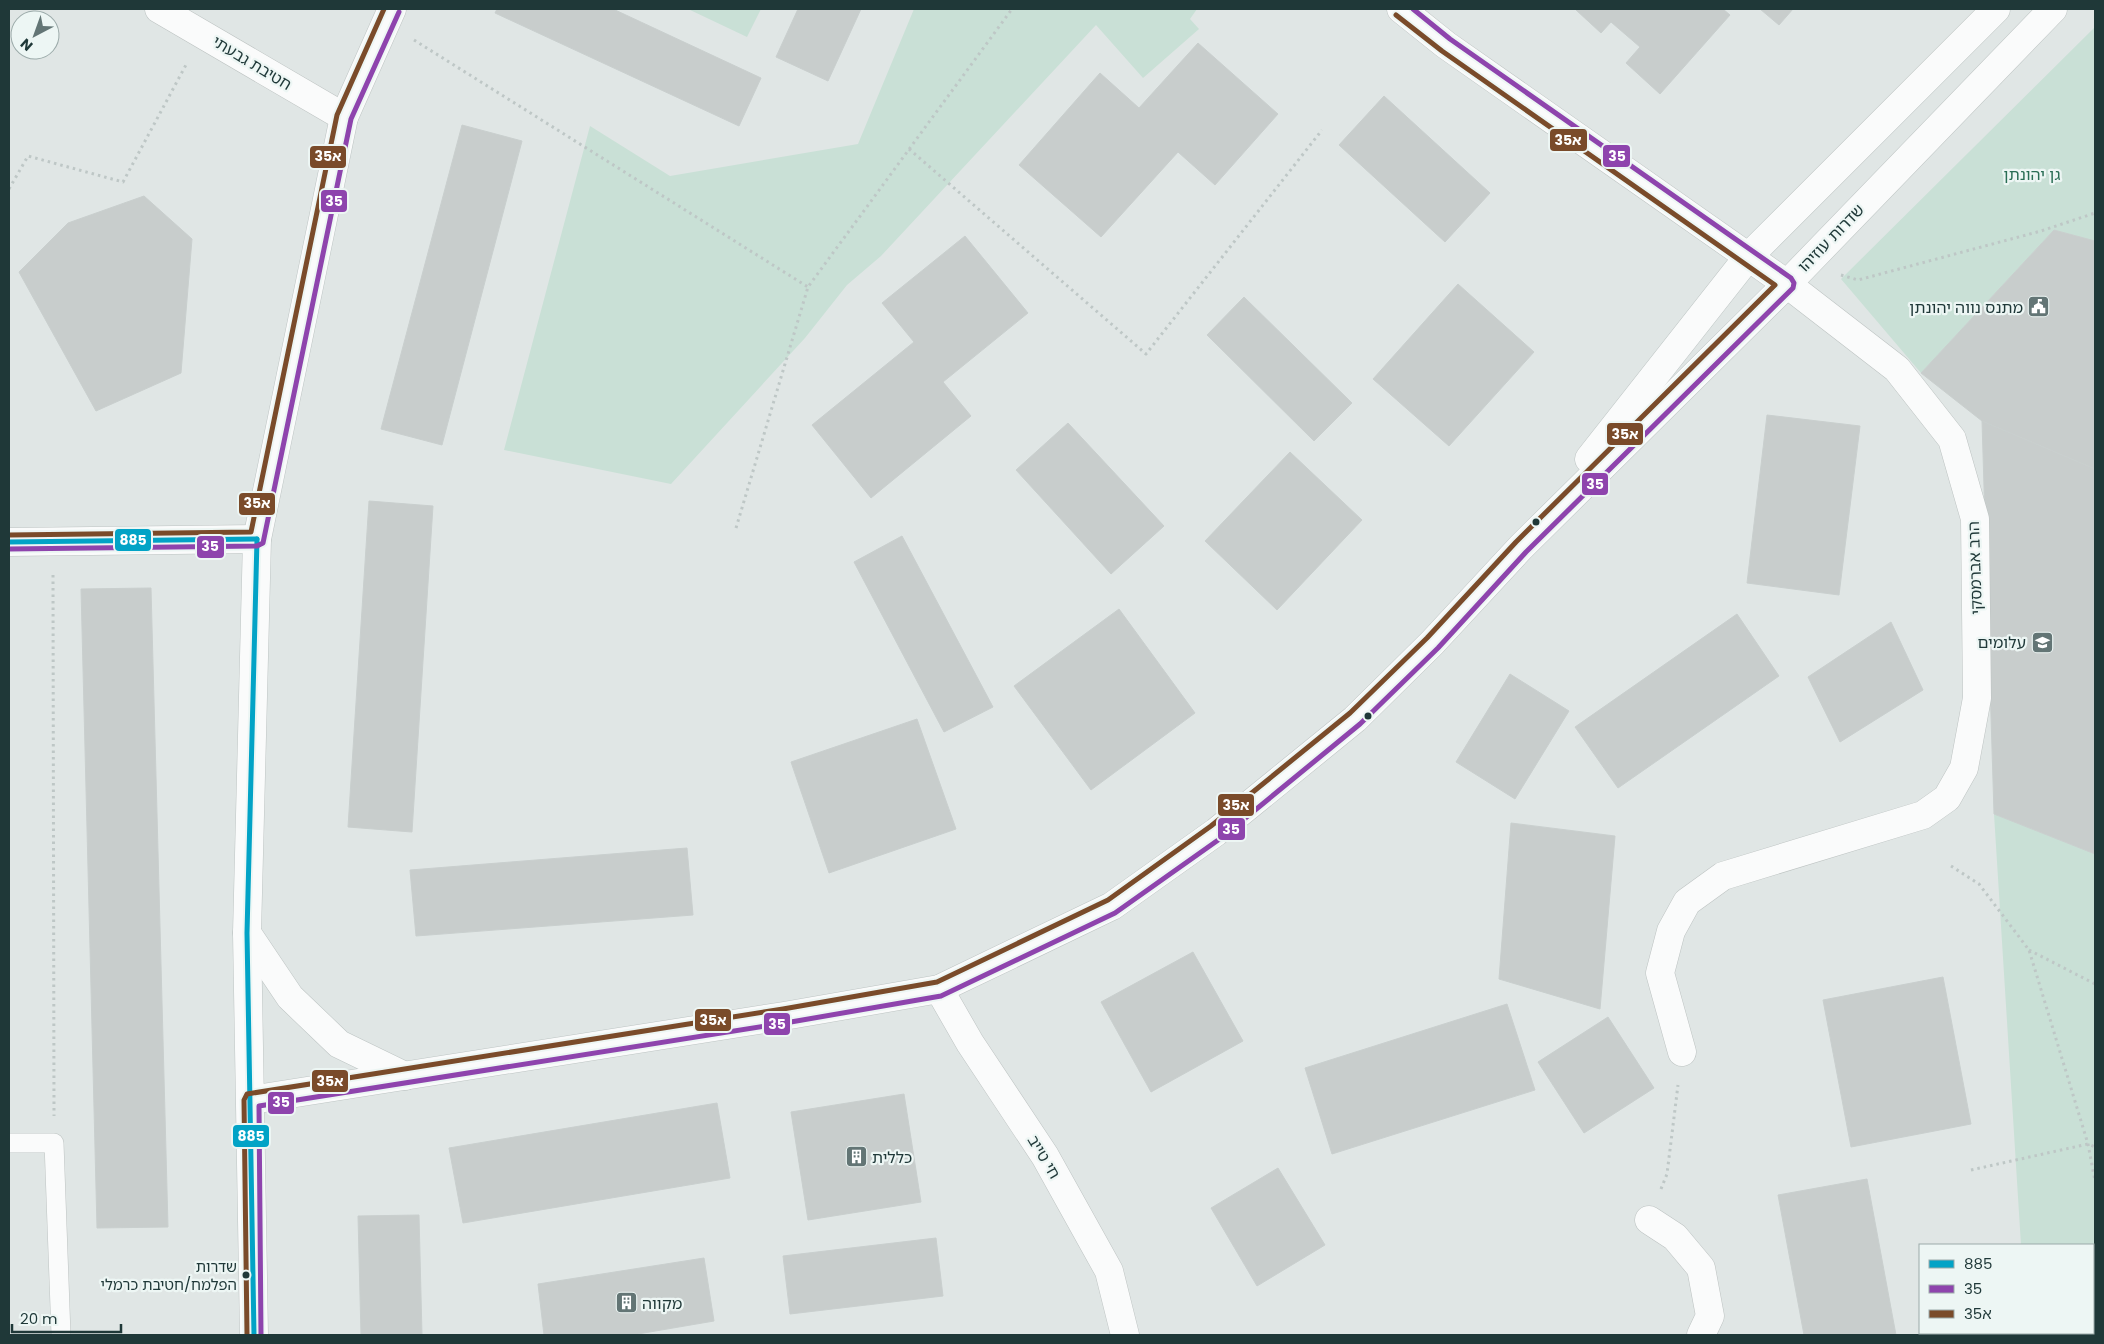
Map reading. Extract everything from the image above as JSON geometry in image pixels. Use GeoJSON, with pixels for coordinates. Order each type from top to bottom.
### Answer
{"type":"FeatureCollection","features":[{"type":"Feature","properties":{"kind":"street","name":"חטיבת גבעתי"},"geometry":{"type":"LineString","coordinates":[[159,9],[344,117]]}},
{"type":"Feature","properties":{"kind":"street","name":"הרב אברמסקי"},"geometry":{"type":"LineString","coordinates":[[1400,9],[1446,44],[1787,284],[1897,369],[1952,439],[1975,519],[1977,698],[1964,768],[1947,798],[1924,815],[1723,876],[1687,902],[1671,932],[1660,973],[1682,1052]]}},
{"type":"Feature","properties":{"kind":"street","name":"שדרות עוזיהו"},"geometry":{"type":"LineString","coordinates":[[1521,547],[1748,256],[1996,9]]}},
{"type":"Feature","properties":{"kind":"street","name":"שדרות עוזיהו"},"geometry":{"type":"LineString","coordinates":[[251,1100],[939,989],[1112,906],[1216,832],[1356,719],[1432,643],[1521,547],[1787,284],[2053,9]]}},
{"type":"Feature","properties":{"kind":"street"},"geometry":{"type":"LineString","coordinates":[[254,1335],[251,1100],[246,933],[257,539],[344,117],[389,16]]}},
{"type":"Feature","properties":{"kind":"street"},"geometry":{"type":"LineString","coordinates":[[9,542],[257,539]]}},
{"type":"Feature","properties":{"kind":"street"},"geometry":{"type":"LineString","coordinates":[[246,933],[290,997],[339,1044],[405,1076]]}},
{"type":"Feature","properties":{"kind":"street","name":"חי טייב"},"geometry":{"type":"LineString","coordinates":[[939,989],[970,1043],[1045,1156],[1109,1272],[1125,1335]]}},
{"type":"Feature","properties":{"kind":"street"},"geometry":{"type":"LineString","coordinates":[[1649,1220],[1675,1237],[1701,1268],[1710,1316],[1702,1335]]}},
{"type":"Feature","properties":{"kind":"lane"},"geometry":{"type":"LineString","coordinates":[[9,1143],[54,1143],[61,1335]]}},
{"type":"Feature","properties":{"kind":"path"},"geometry":{"type":"LineString","coordinates":[[736,528],[808,287],[1012,9]]}},
{"type":"Feature","properties":{"kind":"path"},"geometry":{"type":"LineString","coordinates":[[389,16],[808,287]]}},
{"type":"Feature","properties":{"kind":"path"},"geometry":{"type":"LineString","coordinates":[[9,189],[28,156],[123,182],[203,34]]}},
{"type":"Feature","properties":{"kind":"path"},"geometry":{"type":"LineString","coordinates":[[909,149],[1146,354],[1322,130]]}},
{"type":"Feature","properties":{"kind":"path"},"geometry":{"type":"LineString","coordinates":[[1806,264],[1858,280],[2041,231],[2095,213]]}},
{"type":"Feature","properties":{"kind":"path"},"geometry":{"type":"LineString","coordinates":[[53,542],[54,1143]]}},
{"type":"Feature","properties":{"kind":"path"},"geometry":{"type":"LineString","coordinates":[[1950,866],[1979,884],[2029,950],[2088,1144],[2095,1181]]}},
{"type":"Feature","properties":{"kind":"path"},"geometry":{"type":"LineString","coordinates":[[2029,950],[2095,984]]}},
{"type":"Feature","properties":{"kind":"path"},"geometry":{"type":"LineString","coordinates":[[1649,1220],[1667,1174],[1682,1052]]}},
{"type":"Feature","properties":{"kind":"path"},"geometry":{"type":"LineString","coordinates":[[1971,1170],[2088,1144],[2095,1147]]}},
{"type":"Feature","properties":{"kind":"green space"},"geometry":{"type":"Polygon","coordinates":[[[688,9],[761,9],[747,37],[688,9]]]}},
{"type":"Feature","properties":{"kind":"green space"},"geometry":{"type":"Polygon","coordinates":[[[914,9],[1197,9],[1190,19],[1199,29],[1143,78],[1096,25],[881,256],[847,285],[805,338],[671,484],[504,450],[590,126],[670,176],[858,144],[914,9]]]}},
{"type":"Feature","properties":{"kind":"green space","name":"גן יהונתן"},"geometry":{"type":"Polygon","coordinates":[[[2095,27],[2095,241],[2054,230],[1921,373],[1841,279],[2095,27]]]}},
{"type":"Feature","properties":{"kind":"green space"},"geometry":{"type":"Polygon","coordinates":[[[1994,814],[2095,854],[2095,1335],[2026,1335],[2094,1334],[2094,1244],[2021,1244],[1994,814]]]}},
{"type":"Feature","properties":{"kind":"building"},"geometry":{"type":"Polygon","coordinates":[[[497,9],[613,9],[761,78],[739,126],[495,13],[497,9]]]}},
{"type":"Feature","properties":{"kind":"building"},"geometry":{"type":"Polygon","coordinates":[[[798,9],[861,9],[828,81],[776,57],[798,9]]]}},
{"type":"Feature","properties":{"kind":"building"},"geometry":{"type":"Polygon","coordinates":[[[1577,9],[1723,9],[1730,15],[1660,94],[1626,63],[1640,47],[1611,22],[1601,33],[1577,9]]]}},
{"type":"Feature","properties":{"kind":"building"},"geometry":{"type":"Polygon","coordinates":[[[1760,9],[1793,9],[1779,25],[1760,9]]]}},
{"type":"Feature","properties":{"kind":"building"},"geometry":{"type":"Polygon","coordinates":[[[1198,43],[1278,114],[1215,185],[1178,152],[1101,237],[1019,165],[1100,73],[1139,108],[1198,43]]]}},
{"type":"Feature","properties":{"kind":"building"},"geometry":{"type":"Polygon","coordinates":[[[1384,96],[1490,193],[1445,242],[1339,145],[1384,96]]]}},
{"type":"Feature","properties":{"kind":"building"},"geometry":{"type":"Polygon","coordinates":[[[462,125],[522,141],[442,445],[381,429],[462,125]]]}},
{"type":"Feature","properties":{"kind":"building"},"geometry":{"type":"Polygon","coordinates":[[[144,196],[192,239],[181,373],[96,411],[19,272],[68,223],[144,196]]]}},
{"type":"Feature","properties":{"kind":"building","name":"מתנס נווה יהונתן"},"geometry":{"type":"Polygon","coordinates":[[[2054,230],[2095,241],[2095,469],[1982,421],[1921,373],[2054,230]]]}},
{"type":"Feature","properties":{"kind":"building"},"geometry":{"type":"Polygon","coordinates":[[[965,236],[1028,313],[943,382],[971,416],[871,498],[812,425],[914,342],[882,303],[965,236]]]}},
{"type":"Feature","properties":{"kind":"building"},"geometry":{"type":"Polygon","coordinates":[[[1458,284],[1534,352],[1449,446],[1373,379],[1458,284]]]}},
{"type":"Feature","properties":{"kind":"building"},"geometry":{"type":"Polygon","coordinates":[[[1244,297],[1352,403],[1314,441],[1207,335],[1244,297]]]}},
{"type":"Feature","properties":{"kind":"building"},"geometry":{"type":"Polygon","coordinates":[[[1767,415],[1860,426],[1839,595],[1747,583],[1767,415]]]}},
{"type":"Feature","properties":{"kind":"building","name":"עלומים"},"geometry":{"type":"Polygon","coordinates":[[[1982,421],[2095,469],[2095,854],[1994,814],[1982,421]]]}},
{"type":"Feature","properties":{"kind":"building"},"geometry":{"type":"Polygon","coordinates":[[[1068,423],[1164,526],[1111,574],[1016,470],[1068,423]]]}},
{"type":"Feature","properties":{"kind":"building"},"geometry":{"type":"Polygon","coordinates":[[[1290,452],[1362,520],[1277,610],[1205,541],[1290,452]]]}},
{"type":"Feature","properties":{"kind":"building"},"geometry":{"type":"Polygon","coordinates":[[[369,501],[433,506],[412,832],[348,827],[369,501]]]}},
{"type":"Feature","properties":{"kind":"building"},"geometry":{"type":"Polygon","coordinates":[[[902,536],[993,707],[944,732],[854,562],[902,536]]]}},
{"type":"Feature","properties":{"kind":"building"},"geometry":{"type":"Polygon","coordinates":[[[151,588],[168,1227],[97,1228],[81,589],[151,588]]]}},
{"type":"Feature","properties":{"kind":"building"},"geometry":{"type":"Polygon","coordinates":[[[1119,609],[1195,713],[1091,790],[1014,686],[1119,609]]]}},
{"type":"Feature","properties":{"kind":"building"},"geometry":{"type":"Polygon","coordinates":[[[1737,614],[1779,676],[1618,788],[1575,727],[1737,614]]]}},
{"type":"Feature","properties":{"kind":"building"},"geometry":{"type":"Polygon","coordinates":[[[1891,622],[1923,690],[1840,742],[1808,677],[1891,622]]]}},
{"type":"Feature","properties":{"kind":"building"},"geometry":{"type":"Polygon","coordinates":[[[1510,674],[1569,711],[1515,799],[1456,762],[1510,674]]]}},
{"type":"Feature","properties":{"kind":"building"},"geometry":{"type":"Polygon","coordinates":[[[917,719],[956,829],[829,873],[791,762],[917,719]]]}},
{"type":"Feature","properties":{"kind":"building"},"geometry":{"type":"Polygon","coordinates":[[[1511,823],[1615,836],[1600,1009],[1499,979],[1511,823]]]}},
{"type":"Feature","properties":{"kind":"building"},"geometry":{"type":"Polygon","coordinates":[[[687,848],[693,915],[416,936],[410,870],[687,848]]]}},
{"type":"Feature","properties":{"kind":"building"},"geometry":{"type":"Polygon","coordinates":[[[1193,952],[1243,1041],[1151,1092],[1101,1002],[1193,952]]]}},
{"type":"Feature","properties":{"kind":"building"},"geometry":{"type":"Polygon","coordinates":[[[1943,977],[1971,1124],[1851,1147],[1823,1000],[1943,977]]]}},
{"type":"Feature","properties":{"kind":"building"},"geometry":{"type":"Polygon","coordinates":[[[1507,1004],[1535,1090],[1332,1154],[1305,1068],[1507,1004]]]}},
{"type":"Feature","properties":{"kind":"building"},"geometry":{"type":"Polygon","coordinates":[[[1608,1017],[1654,1088],[1584,1133],[1538,1062],[1608,1017]]]}},
{"type":"Feature","properties":{"kind":"building","name":"כללית"},"geometry":{"type":"Polygon","coordinates":[[[904,1094],[921,1202],[808,1220],[791,1112],[904,1094]]]}},
{"type":"Feature","properties":{"kind":"building"},"geometry":{"type":"Polygon","coordinates":[[[717,1103],[730,1178],[463,1223],[449,1148],[717,1103]]]}},
{"type":"Feature","properties":{"kind":"building"},"geometry":{"type":"Polygon","coordinates":[[[1278,1168],[1325,1245],[1257,1286],[1211,1208],[1278,1168]]]}},
{"type":"Feature","properties":{"kind":"building"},"geometry":{"type":"Polygon","coordinates":[[[1867,1179],[1896,1335],[1804,1335],[1778,1195],[1867,1179]]]}},
{"type":"Feature","properties":{"kind":"building"},"geometry":{"type":"Polygon","coordinates":[[[419,1215],[422,1335],[361,1335],[358,1216],[419,1215]]]}},
{"type":"Feature","properties":{"kind":"building"},"geometry":{"type":"Polygon","coordinates":[[[936,1238],[943,1296],[790,1314],[783,1256],[936,1238]]]}},
{"type":"Feature","properties":{"kind":"building","name":"מקווה"},"geometry":{"type":"Polygon","coordinates":[[[704,1258],[714,1321],[632,1335],[544,1335],[538,1284],[704,1258]]]}},
{"type":"Feature","properties":{"kind":"transit line","name":"35א"},"geometry":{"type":"LineString","coordinates":[[9,535],[251,532],[337,115],[384,9]]}},
{"type":"Feature","properties":{"kind":"transit line","name":"35"},"geometry":{"type":"LineString","coordinates":[[261,1335],[259,1106],[785,1023],[941,996],[1115,913],[1221,838],[1360,724],[1438,648],[1526,552],[1793,288],[1794,283],[1791,278],[1450,39],[1413,9]]}},
{"type":"Feature","properties":{"kind":"transit line","name":"35"},"geometry":{"type":"LineString","coordinates":[[9,549],[257,546],[263,543],[351,119],[399,12]]}},
{"type":"Feature","properties":{"kind":"transit line","name":"35א"},"geometry":{"type":"LineString","coordinates":[[247,1335],[244,1100],[247,1094],[783,1009],[937,982],[1108,900],[1211,826],[1350,713],[1427,638],[1516,542],[1775,285],[1442,51],[1396,15]]}},
{"type":"Feature","properties":{"kind":"transit line","name":"885"},"geometry":{"type":"LineString","coordinates":[[9,542],[257,539]]}},
{"type":"Feature","properties":{"kind":"transit line","name":"885"},"geometry":{"type":"LineString","coordinates":[[254,1335],[247,933],[257,539]]}},
{"type":"Feature","properties":{"kind":"place","name":"מתנס נווה יהונתן"},"geometry":{"type":"Point","coordinates":[2039,307]}},
{"type":"Feature","properties":{"kind":"place","name":"עלומים"},"geometry":{"type":"Point","coordinates":[2042,642]}},
{"type":"Feature","properties":{"kind":"place","name":"כללית"},"geometry":{"type":"Point","coordinates":[856,1157]}},
{"type":"Feature","properties":{"kind":"place","name":"שדרות הפלמח/חטיבת כרמלי"},"geometry":{"type":"Point","coordinates":[246,1275]}},
{"type":"Feature","properties":{"kind":"place","name":"מקווה"},"geometry":{"type":"Point","coordinates":[626,1303]}}]}
